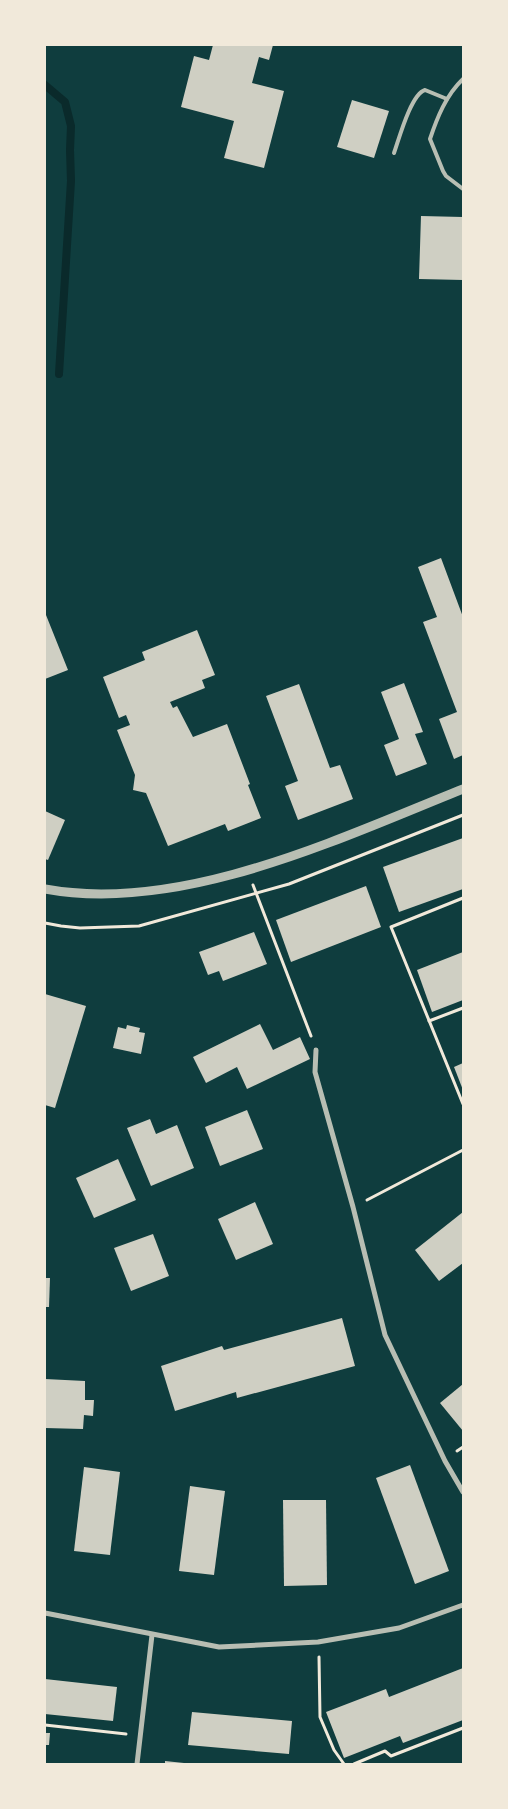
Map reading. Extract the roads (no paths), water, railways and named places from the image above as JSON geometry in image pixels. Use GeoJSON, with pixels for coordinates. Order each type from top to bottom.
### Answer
{"type":"FeatureCollection","features":[{"type":"Feature","properties":{"kind":"street"},"geometry":{"type":"LineString","coordinates":[[45,889],[88,894],[140,893],[172,888],[248,870],[337,839],[463,789]]}},
{"type":"Feature","properties":{"kind":"street"},"geometry":{"type":"LineString","coordinates":[[316,1050],[315,1072],[353,1207],[385,1335],[445,1461],[463,1492]]}},
{"type":"Feature","properties":{"kind":"street"},"geometry":{"type":"LineString","coordinates":[[45,1613],[220,1647],[318,1642],[399,1628],[463,1605]]}},
{"type":"Feature","properties":{"kind":"street"},"geometry":{"type":"LineString","coordinates":[[137,1764],[152,1635]]}},
{"type":"Feature","properties":{"kind":"lane"},"geometry":{"type":"LineString","coordinates":[[463,79],[457,84],[447,99],[430,139],[446,176],[463,189]]}},
{"type":"Feature","properties":{"kind":"lane"},"geometry":{"type":"LineString","coordinates":[[394,153],[412,104],[419,93],[425,90],[447,99]]}},
{"type":"Feature","properties":{"kind":"waterway"},"geometry":{"type":"LineString","coordinates":[[45,85],[65,102],[71,126],[71,181],[59,374]]}}]}
